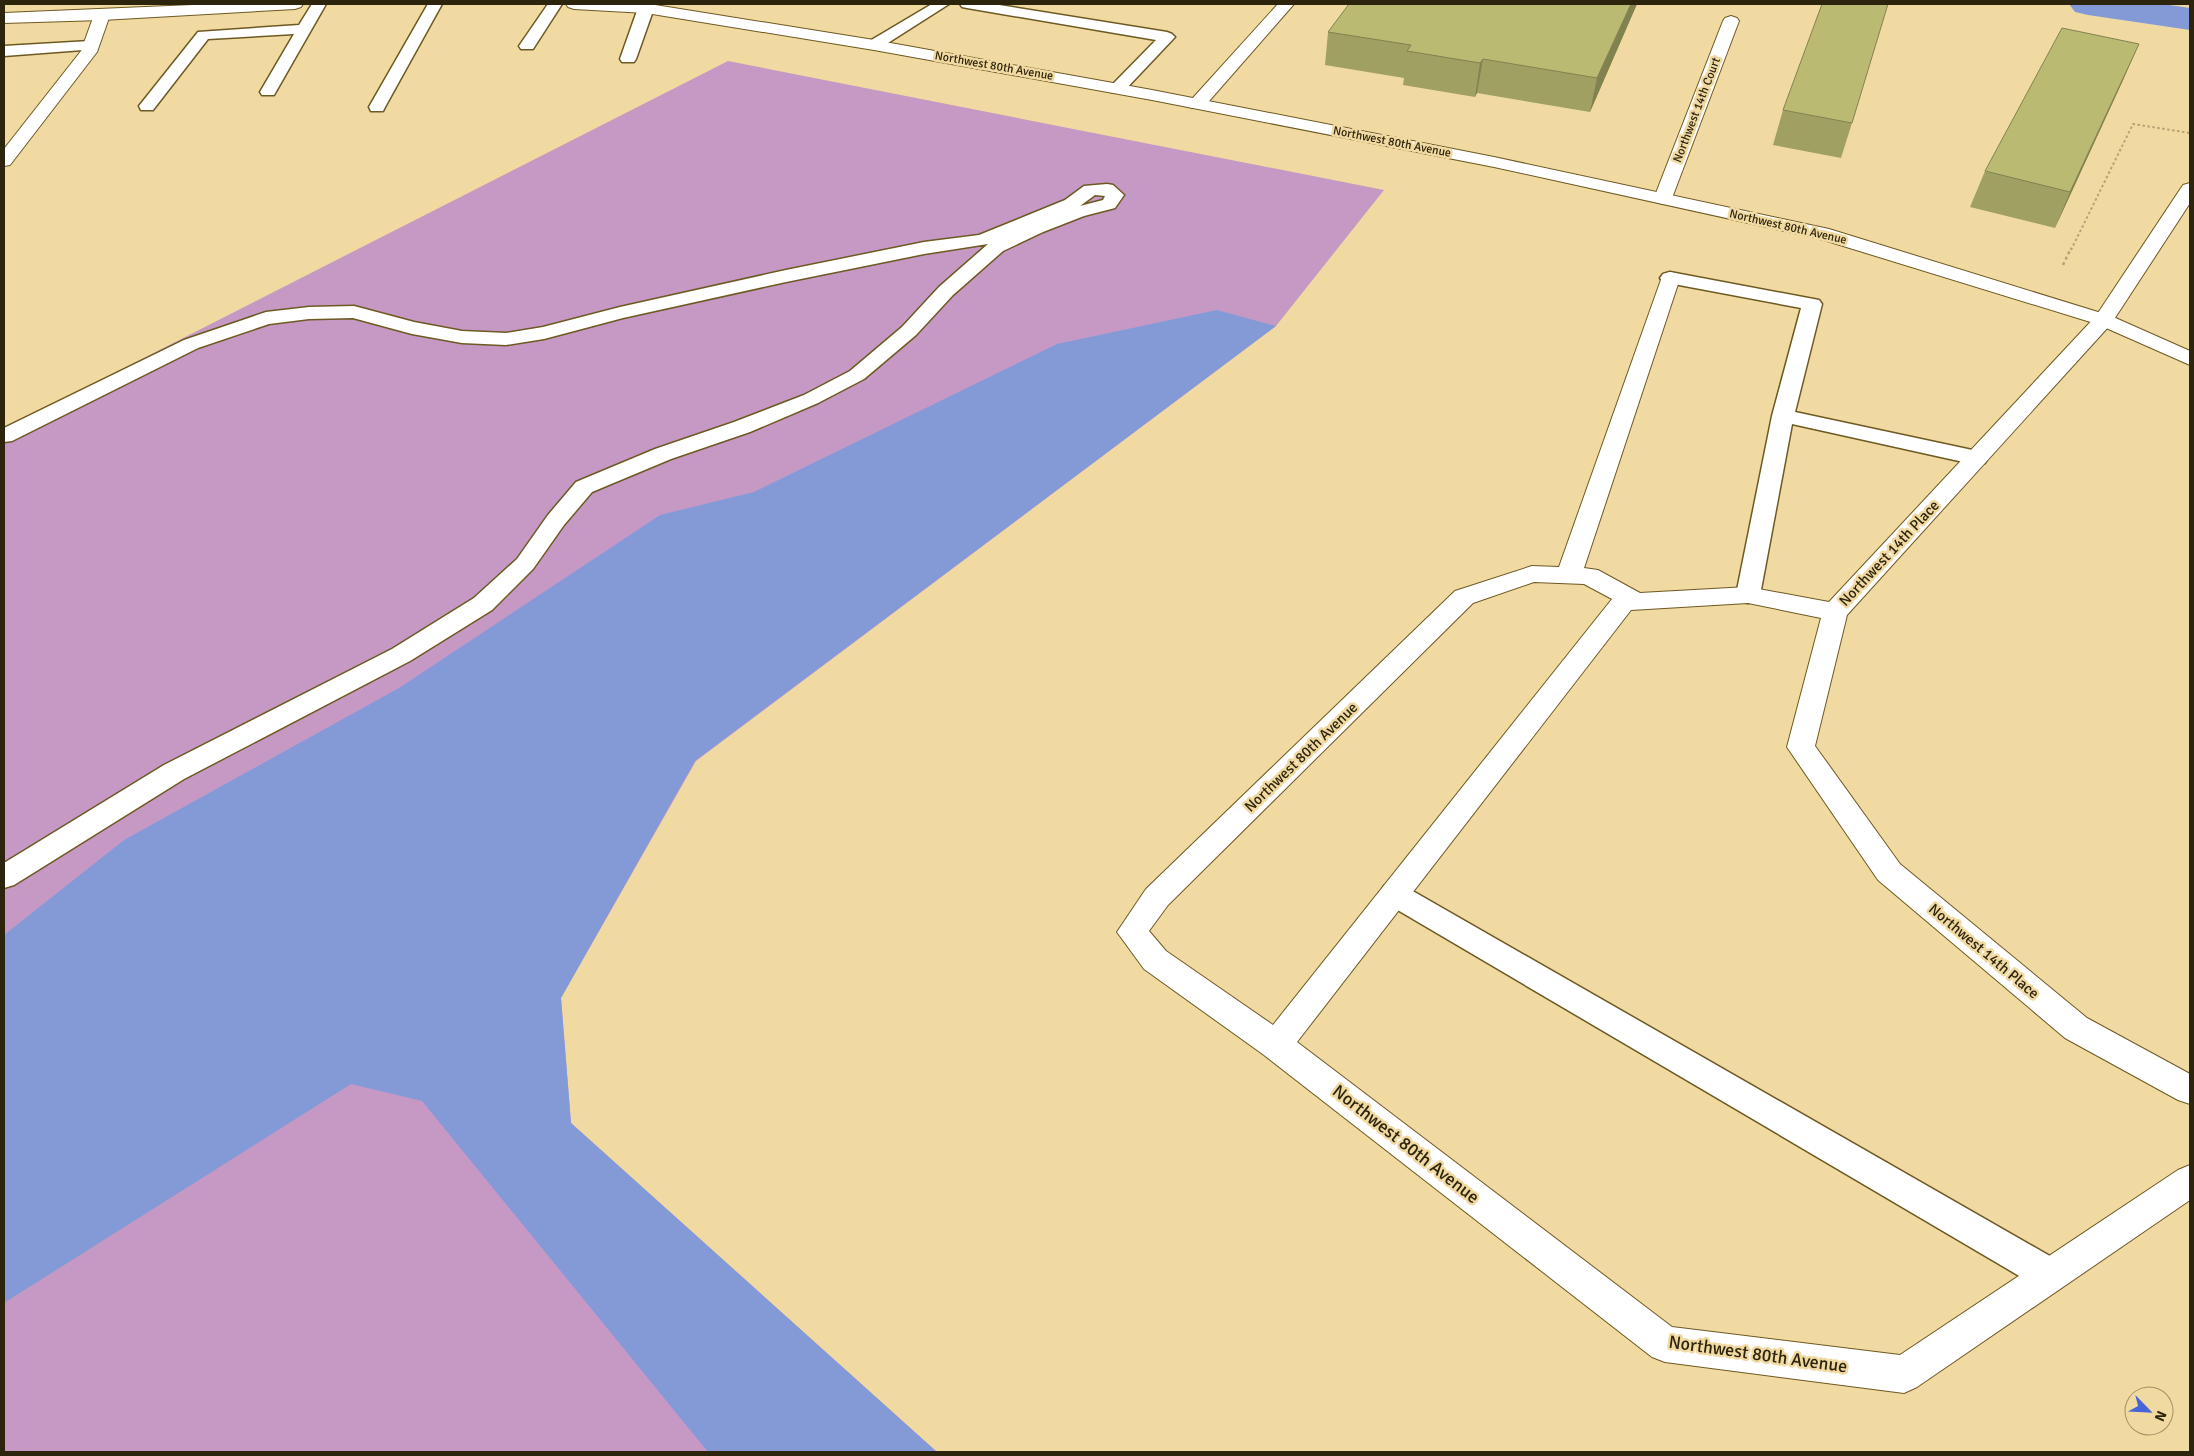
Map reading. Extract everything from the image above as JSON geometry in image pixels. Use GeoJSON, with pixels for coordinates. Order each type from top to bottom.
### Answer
{"type":"FeatureCollection","features":[{"type":"Feature","properties":{"kind":"street"},"geometry":{"type":"LineString","coordinates":[[4,18],[102,15],[295,4]]}},
{"type":"Feature","properties":{"kind":"street","name":"Northwest 80th Avenue"},"geometry":{"type":"LineString","coordinates":[[574,4],[649,6],[694,17],[874,45],[1117,89],[1494,162],[1822,232],[2104,320],[2190,359]]}},
{"type":"Feature","properties":{"kind":"street"},"geometry":{"type":"LineString","coordinates":[[1197,104],[1286,4]]}},
{"type":"Feature","properties":{"kind":"street"},"geometry":{"type":"LineString","coordinates":[[4,162],[88,52],[102,15]]}},
{"type":"Feature","properties":{"kind":"street","name":"Northwest 14th Court"},"geometry":{"type":"LineString","coordinates":[[1663,198],[1731,21]]}},
{"type":"Feature","properties":{"kind":"street","name":"Northwest 14th Place"},"geometry":{"type":"LineString","coordinates":[[2190,189],[2104,320],[1835,612],[1801,746],[1889,872],[2076,1028],[2190,1090]]}},
{"type":"Feature","properties":{"kind":"street"},"geometry":{"type":"LineString","coordinates":[[1569,575],[1670,278]]}},
{"type":"Feature","properties":{"kind":"street","name":"Northwest 80th Avenue"},"geometry":{"type":"LineString","coordinates":[[1638,602],[1589,576],[1569,575],[1532,574],[1464,597],[1157,897],[1132,932],[1155,960],[1276,1044],[1665,1344],[1904,1374],[2190,1183]]}},
{"type":"Feature","properties":{"kind":"street"},"geometry":{"type":"LineString","coordinates":[[1276,1044],[1624,602],[1748,595],[1835,612]]}},
{"type":"Feature","properties":{"kind":"lane"},"geometry":{"type":"LineString","coordinates":[[268,92],[319,4]]}},
{"type":"Feature","properties":{"kind":"lane"},"geometry":{"type":"LineString","coordinates":[[377,107],[435,4]]}},
{"type":"Feature","properties":{"kind":"lane"},"geometry":{"type":"LineString","coordinates":[[527,46],[555,4]]}},
{"type":"Feature","properties":{"kind":"lane"},"geometry":{"type":"LineString","coordinates":[[874,45],[942,4]]}},
{"type":"Feature","properties":{"kind":"lane"},"geometry":{"type":"LineString","coordinates":[[967,4],[1167,37],[1117,89]]}},
{"type":"Feature","properties":{"kind":"lane"},"geometry":{"type":"LineString","coordinates":[[628,59],[649,6]]}},
{"type":"Feature","properties":{"kind":"lane"},"geometry":{"type":"LineString","coordinates":[[147,106],[203,35],[305,29]]}},
{"type":"Feature","properties":{"kind":"lane"},"geometry":{"type":"LineString","coordinates":[[4,51],[90,46]]}},
{"type":"Feature","properties":{"kind":"lane"},"geometry":{"type":"LineString","coordinates":[[4,436],[191,344],[266,318],[309,313],[354,312],[412,328],[462,337],[506,339],[544,333],[620,313],[924,248],[983,240],[1071,204],[1090,190],[1107,189],[1115,194],[1109,204],[1070,215],[1036,228],[996,247],[952,286],[909,331],[857,375],[811,399],[751,424],[663,454],[584,487],[556,520],[525,564],[483,604],[401,655],[174,772],[4,877]]}},
{"type":"Feature","properties":{"kind":"lane"},"geometry":{"type":"LineString","coordinates":[[1670,278],[1812,304],[1783,416],[1748,595]]}},
{"type":"Feature","properties":{"kind":"lane"},"geometry":{"type":"LineString","coordinates":[[1783,416],[1977,458]]}},
{"type":"Feature","properties":{"kind":"lane"},"geometry":{"type":"LineString","coordinates":[[1394,894],[2050,1276]]}},
{"type":"Feature","properties":{"kind":"path"},"geometry":{"type":"LineString","coordinates":[[2063,266],[2133,124],[2190,134]]}},
{"type":"Feature","properties":{"kind":"shaded area"},"geometry":{"type":"Polygon","coordinates":[[[728,61],[1384,190],[1276,326],[696,761],[561,998],[571,1123],[937,1452],[4,1452],[4,429],[728,61]]]}},
{"type":"Feature","properties":{"kind":"water"},"geometry":{"type":"Polygon","coordinates":[[[1217,310],[1276,326],[695,761],[561,998],[571,1123],[937,1452],[708,1452],[422,1101],[351,1084],[4,1303],[4,935],[124,840],[399,688],[660,515],[754,492],[1057,344],[1217,310]]]}},
{"type":"Feature","properties":{"kind":"building"},"geometry":{"type":"Polygon","coordinates":[[[1349,4],[1631,4],[1597,78],[1483,59],[1480,63],[1407,51],[1411,45],[1328,32],[1349,4]]]}},
{"type":"Feature","properties":{"kind":"building"},"geometry":{"type":"Polygon","coordinates":[[[1822,4],[1888,4],[1852,123],[1783,110],[1822,4]]]}},
{"type":"Feature","properties":{"kind":"building"},"geometry":{"type":"Polygon","coordinates":[[[2062,28],[2139,44],[2070,192],[1985,171],[2062,28]]]}},
{"type":"Feature","properties":{"kind":"waterway"},"geometry":{"type":"LineString","coordinates":[[2088,4],[2190,19]]}}]}
